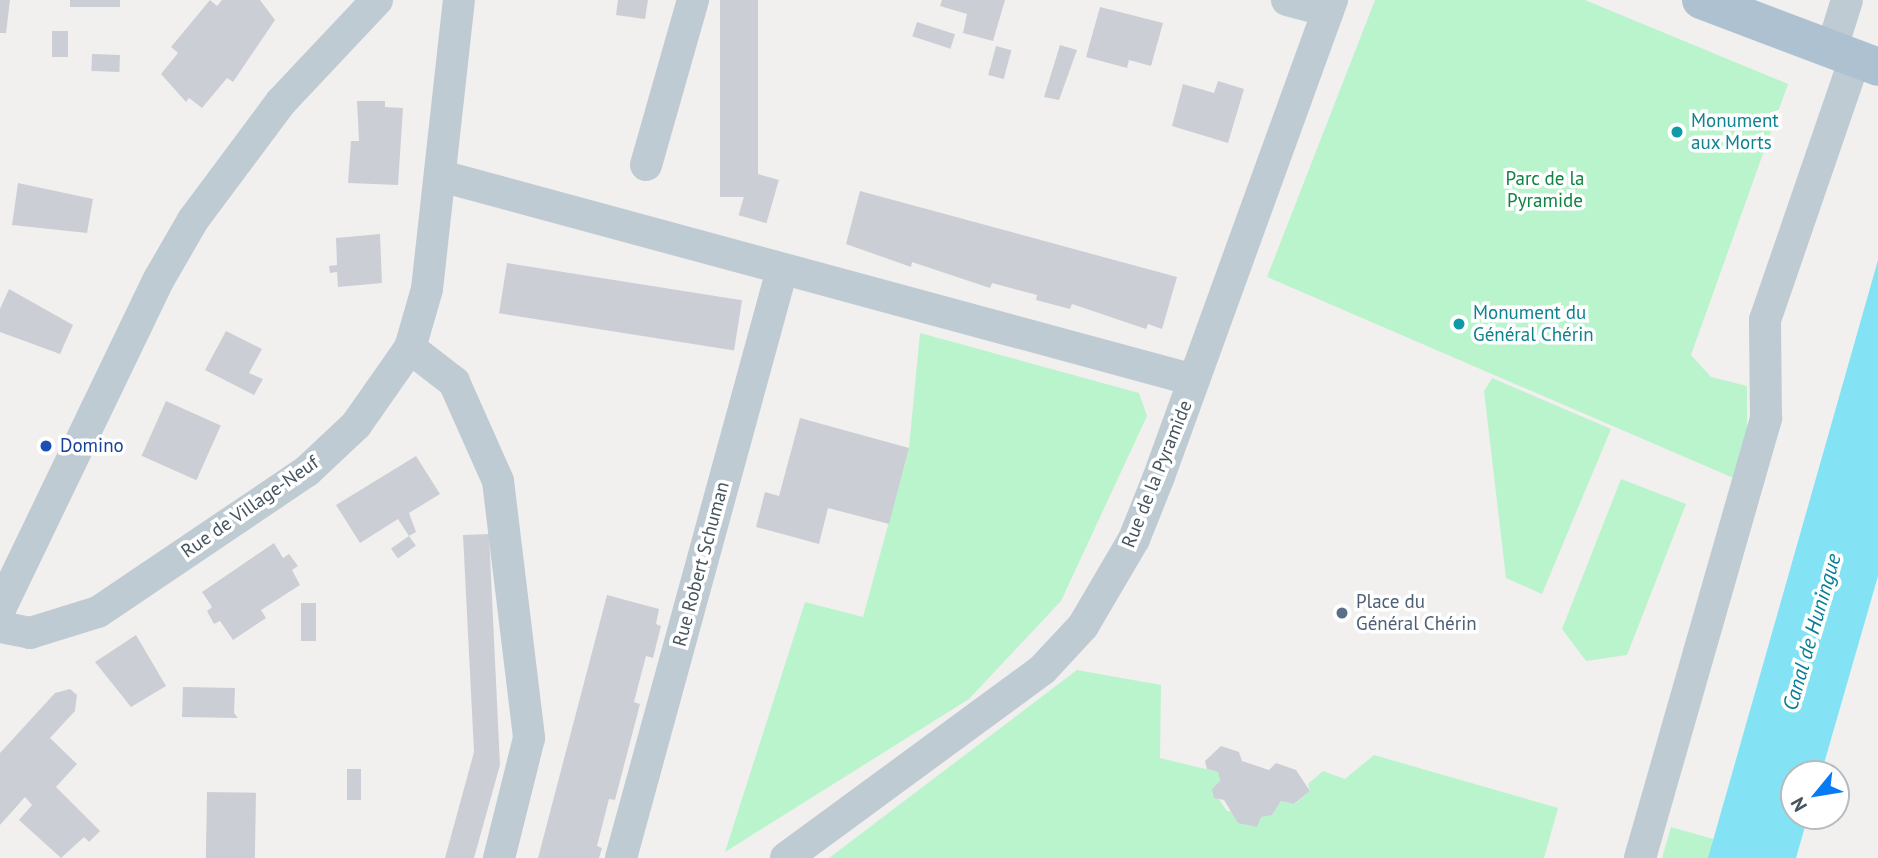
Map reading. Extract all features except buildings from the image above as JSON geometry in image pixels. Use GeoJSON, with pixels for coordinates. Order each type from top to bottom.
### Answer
{"type":"FeatureCollection","features":[{"type":"Feature","properties":{"kind":"main road"},"geometry":{"type":"LineString","coordinates":[[1702,0],[1855,59]]}},
{"type":"Feature","properties":{"kind":"street"},"geometry":{"type":"LineString","coordinates":[[0,609],[9,565],[159,279],[193,220],[281,102],[376,0]]}},
{"type":"Feature","properties":{"kind":"street","name":"Rue de Village-Neuf"},"geometry":{"type":"LineString","coordinates":[[0,627],[30,633],[98,612],[285,486],[356,425],[410,348],[427,289],[459,0]]}},
{"type":"Feature","properties":{"kind":"street"},"geometry":{"type":"LineString","coordinates":[[646,165],[693,0]]}},
{"type":"Feature","properties":{"kind":"street"},"geometry":{"type":"LineString","coordinates":[[1287,0],[1330,5]]}},
{"type":"Feature","properties":{"kind":"street"},"geometry":{"type":"LineString","coordinates":[[1640,858],[1766,418],[1765,320],[1793,201],[1855,59],[1847,0]]}},
{"type":"Feature","properties":{"kind":"street","name":"Rue de la Pyramide"},"geometry":{"type":"LineString","coordinates":[[786,858],[1043,669],[1083,626],[1134,539],[1330,5]]}},
{"type":"Feature","properties":{"kind":"street"},"geometry":{"type":"LineString","coordinates":[[441,176],[1194,380]]}},
{"type":"Feature","properties":{"kind":"street","name":"Rue Robert Schuman"},"geometry":{"type":"LineString","coordinates":[[621,858],[782,270]]}},
{"type":"Feature","properties":{"kind":"street"},"geometry":{"type":"LineString","coordinates":[[410,348],[454,382],[498,481],[529,738],[499,858]]}},
{"type":"Feature","properties":{"kind":"green space","name":"Parc de la Pyramide"},"geometry":{"type":"Polygon","coordinates":[[[1375,0],[1585,0],[1788,84],[1691,355],[1711,377],[1747,386],[1747,432],[1738,480],[1267,277],[1375,0]]]}},
{"type":"Feature","properties":{"kind":"green space"},"geometry":{"type":"Polygon","coordinates":[[[920,333],[1139,393],[1147,416],[1061,601],[969,699],[725,852],[805,602],[863,617],[909,448],[920,333]]]}},
{"type":"Feature","properties":{"kind":"green space"},"geometry":{"type":"Polygon","coordinates":[[[1492,378],[1611,429],[1542,594],[1506,578],[1484,391],[1492,378]]]}},
{"type":"Feature","properties":{"kind":"green space"},"geometry":{"type":"Polygon","coordinates":[[[1621,479],[1686,504],[1627,655],[1586,661],[1562,629],[1621,479]]]}},
{"type":"Feature","properties":{"kind":"green space"},"geometry":{"type":"Polygon","coordinates":[[[1077,670],[1161,685],[1160,758],[1218,772],[1220,781],[1212,789],[1227,811],[1272,815],[1281,801],[1295,804],[1310,791],[1308,784],[1323,771],[1345,779],[1374,755],[1558,808],[1544,858],[829,858],[1077,670]]]}},
{"type":"Feature","properties":{"kind":"green space"},"geometry":{"type":"Polygon","coordinates":[[[1671,827],[1780,858],[1662,858],[1671,827]]]}},
{"type":"Feature","properties":{"kind":"water","name":"Canal de Huningue"},"geometry":{"type":"Polygon","coordinates":[[[1878,260],[1878,576],[1825,760],[1780,760],[1780,830],[1804,830],[1796,858],[1708,858],[1878,260]]]}},
{"type":"Feature","properties":{"kind":"place","name":"Monument aux Morts"},"geometry":{"type":"Point","coordinates":[1677,132]}},
{"type":"Feature","properties":{"kind":"place","name":"Monument du Général Chérin"},"geometry":{"type":"Point","coordinates":[1459,324]}},
{"type":"Feature","properties":{"kind":"place","name":"Domino"},"geometry":{"type":"Point","coordinates":[46,446]}},
{"type":"Feature","properties":{"kind":"place","name":"Place du Général Chérin"},"geometry":{"type":"Point","coordinates":[1342,613]}}]}
